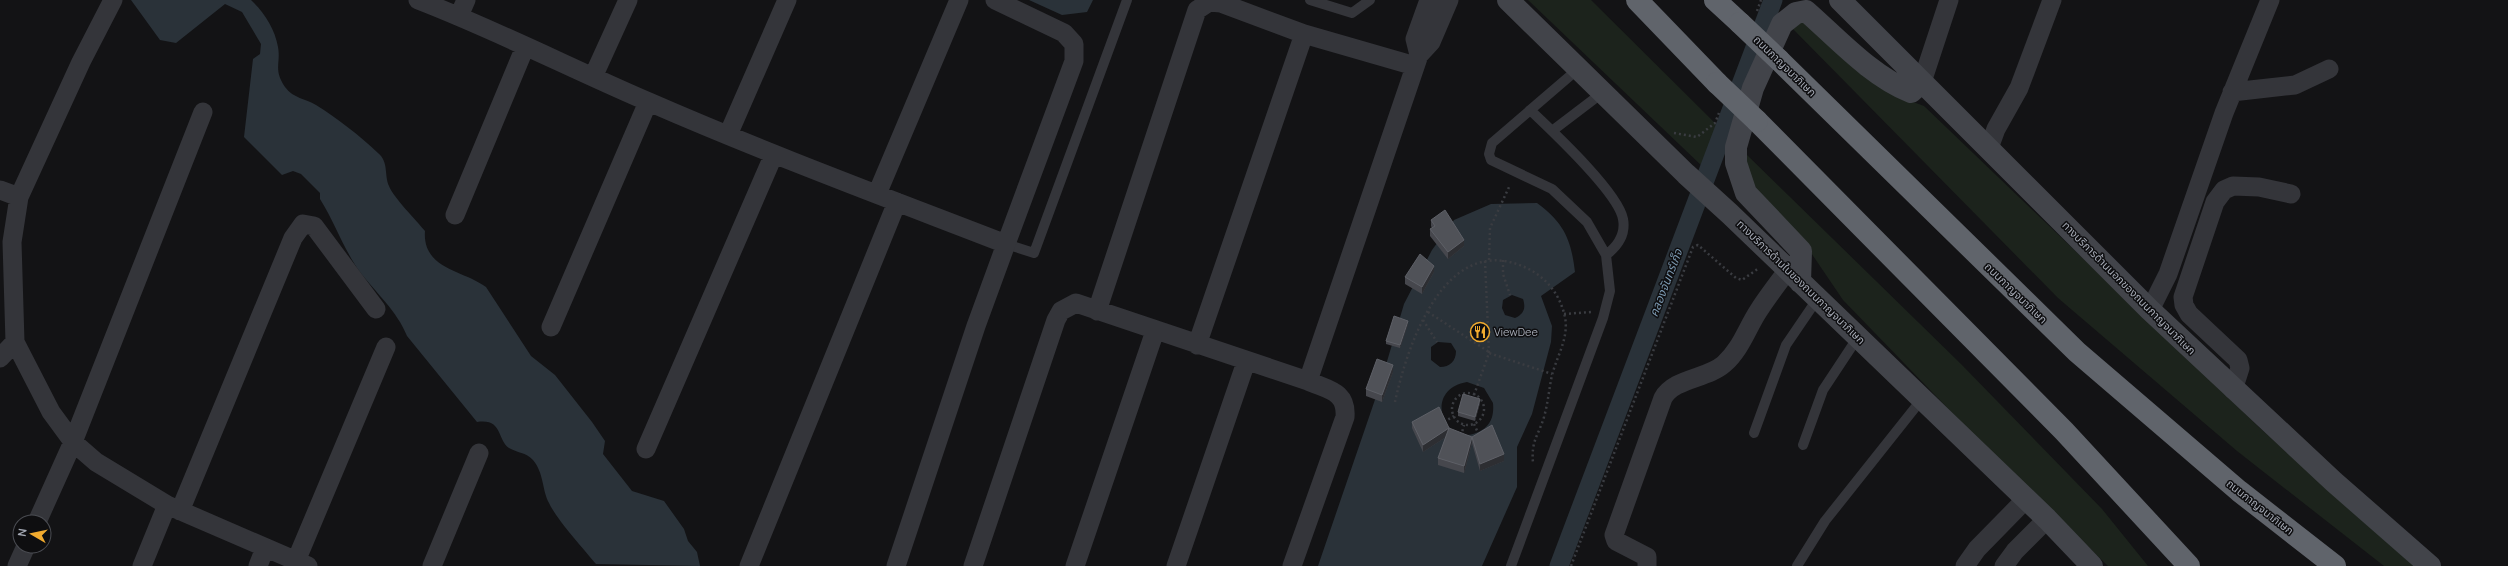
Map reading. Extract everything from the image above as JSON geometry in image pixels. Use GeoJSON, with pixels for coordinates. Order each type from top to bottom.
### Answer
{"type":"FeatureCollection","features":[{"type":"Feature","properties":{"kind":"highway"},"geometry":{"type":"LineString","coordinates":[[1636,0],[1717,83],[1758,121],[2064,431],[2189,566]]}},
{"type":"Feature","properties":{"kind":"highway","name":"ถนนกาญจนาภิเษก"},"geometry":{"type":"LineString","coordinates":[[1715,0],[1779,60],[2077,352],[2239,491],[2335,566]]}},
{"type":"Feature","properties":{"kind":"main road","name":"ทางบริการด้านในของถนนกาญจนาภิเษก"},"geometry":{"type":"LineString","coordinates":[[1508,0],[1686,174],[1818,298],[2025,500],[2047,519],[2092,566]]}},
{"type":"Feature","properties":{"kind":"main road","name":"ทางบริการด้านนอกของถนนกาญจนาภิเษก"},"geometry":{"type":"LineString","coordinates":[[1840,0],[1922,82],[1939,102],[1989,148],[2150,310],[2233,390],[2430,566]]}},
{"type":"Feature","properties":{"kind":"main road"},"geometry":{"type":"LineString","coordinates":[[1787,269],[1801,251],[1746,193],[1736,162],[1736,147],[1753,88],[1782,24],[1796,13],[1806,11],[1877,72],[1899,87],[1911,92],[1922,82]]}},
{"type":"Feature","properties":{"kind":"street"},"geometry":{"type":"LineString","coordinates":[[113,0],[81,62],[18,197],[12,242],[15,342],[51,412],[73,442],[96,462],[174,508],[302,564],[386,347]]}},
{"type":"Feature","properties":{"kind":"street"},"geometry":{"type":"LineString","coordinates":[[418,0],[462,8],[525,47],[648,102],[774,154],[1006,244]]}},
{"type":"Feature","properties":{"kind":"street"},"geometry":{"type":"LineString","coordinates":[[593,77],[628,0]]}},
{"type":"Feature","properties":{"kind":"street"},"geometry":{"type":"LineString","coordinates":[[728,135],[787,0]]}},
{"type":"Feature","properties":{"kind":"street"},"geometry":{"type":"LineString","coordinates":[[877,194],[960,0]]}},
{"type":"Feature","properties":{"kind":"street"},"geometry":{"type":"LineString","coordinates":[[896,566],[976,326],[1074,61],[1074,44],[1064,33],[995,0]]}},
{"type":"Feature","properties":{"kind":"street"},"geometry":{"type":"LineString","coordinates":[[1417,61],[1414,40],[1429,0]]}},
{"type":"Feature","properties":{"kind":"street"},"geometry":{"type":"LineString","coordinates":[[1308,381],[1417,61],[1431,42],[1449,0]]}},
{"type":"Feature","properties":{"kind":"street"},"geometry":{"type":"LineString","coordinates":[[1922,82],[1949,0]]}},
{"type":"Feature","properties":{"kind":"street"},"geometry":{"type":"LineString","coordinates":[[1989,148],[1996,129],[2019,88],[2052,0]]}},
{"type":"Feature","properties":{"kind":"street"},"geometry":{"type":"LineString","coordinates":[[2150,310],[2168,274],[2232,92],[2270,0]]}},
{"type":"Feature","properties":{"kind":"street"},"geometry":{"type":"LineString","coordinates":[[1096,311],[1198,10],[1209,2],[1221,3],[1304,34],[1417,61]]}},
{"type":"Feature","properties":{"kind":"street"},"geometry":{"type":"LineString","coordinates":[[1198,345],[1304,34]]}},
{"type":"Feature","properties":{"kind":"street"},"geometry":{"type":"LineString","coordinates":[[455,215],[525,47]]}},
{"type":"Feature","properties":{"kind":"street"},"geometry":{"type":"LineString","coordinates":[[2232,92],[2295,85],[2329,69]]}},
{"type":"Feature","properties":{"kind":"street"},"geometry":{"type":"LineString","coordinates":[[551,327],[648,102]]}},
{"type":"Feature","properties":{"kind":"street"},"geometry":{"type":"LineString","coordinates":[[41,514],[73,442],[203,112]]}},
{"type":"Feature","properties":{"kind":"street"},"geometry":{"type":"LineString","coordinates":[[646,449],[774,154]]}},
{"type":"Feature","properties":{"kind":"street"},"geometry":{"type":"LineString","coordinates":[[2233,390],[2240,368],[2238,360],[2189,314],[2184,304],[2183,297],[2215,202],[2224,190],[2233,186],[2259,187],[2291,194]]}},
{"type":"Feature","properties":{"kind":"street"},"geometry":{"type":"LineString","coordinates":[[0,190],[18,197]]}},
{"type":"Feature","properties":{"kind":"street"},"geometry":{"type":"LineString","coordinates":[[749,566],[897,202]]}},
{"type":"Feature","properties":{"kind":"street"},"geometry":{"type":"LineString","coordinates":[[142,566],[174,508],[293,238],[303,224],[314,226],[376,309]]}},
{"type":"Feature","properties":{"kind":"street"},"geometry":{"type":"LineString","coordinates":[[1647,566],[1646,557],[1616,542],[1614,534],[1663,398],[1673,388],[1716,370],[1730,358],[1743,341],[1759,310],[1787,269]]}},
{"type":"Feature","properties":{"kind":"street"},"geometry":{"type":"LineString","coordinates":[[973,566],[1056,320],[1061,311],[1076,303],[1246,362],[1308,381],[1337,394],[1343,399],[1346,407],[1344,417],[1292,566]]}},
{"type":"Feature","properties":{"kind":"street"},"geometry":{"type":"LineString","coordinates":[[1075,566],[1155,331]]}},
{"type":"Feature","properties":{"kind":"street"},"geometry":{"type":"LineString","coordinates":[[2195,353],[2211,334]]}},
{"type":"Feature","properties":{"kind":"street"},"geometry":{"type":"LineString","coordinates":[[0,358],[15,342]]}},
{"type":"Feature","properties":{"kind":"street"},"geometry":{"type":"LineString","coordinates":[[1176,566],[1246,362]]}},
{"type":"Feature","properties":{"kind":"street"},"geometry":{"type":"LineString","coordinates":[[432,566],[479,453]]}},
{"type":"Feature","properties":{"kind":"street"},"geometry":{"type":"LineString","coordinates":[[1965,566],[1977,549],[2025,500]]}},
{"type":"Feature","properties":{"kind":"street"},"geometry":{"type":"LineString","coordinates":[[2004,566],[2015,551],[2047,519]]}},
{"type":"Feature","properties":{"kind":"street"},"geometry":{"type":"LineString","coordinates":[[258,566],[265,548]]}},
{"type":"Feature","properties":{"kind":"street"},"geometry":{"type":"LineString","coordinates":[[17,566],[22,554]]}},
{"type":"Feature","properties":{"kind":"lane"},"geometry":{"type":"LineString","coordinates":[[1006,244],[1034,253],[1128,0]]}},
{"type":"Feature","properties":{"kind":"lane"},"geometry":{"type":"LineString","coordinates":[[1310,0],[1352,13],[1370,0]]}},
{"type":"Feature","properties":{"kind":"lane"},"geometry":{"type":"LineString","coordinates":[[1511,566],[1604,313],[1610,291],[1606,255],[1588,222],[1552,188],[1515,173],[1491,160],[1490,146],[1578,69]]}},
{"type":"Feature","properties":{"kind":"lane"},"geometry":{"type":"LineString","coordinates":[[1552,131],[1602,93]]}},
{"type":"Feature","properties":{"kind":"lane"},"geometry":{"type":"LineString","coordinates":[[1530,110],[1591,171],[1619,207],[1622,218],[1622,234],[1618,244],[1606,255]]}},
{"type":"Feature","properties":{"kind":"lane"},"geometry":{"type":"LineString","coordinates":[[1754,434],[1786,345],[1818,298]]}},
{"type":"Feature","properties":{"kind":"lane"},"geometry":{"type":"LineString","coordinates":[[1803,445],[1823,390],[1858,337]]}},
{"type":"Feature","properties":{"kind":"lane"},"geometry":{"type":"LineString","coordinates":[[1797,566],[1826,521],[1922,398]]}},
{"type":"Feature","properties":{"kind":"path"},"geometry":{"type":"LineString","coordinates":[[1489,260],[1490,228],[1515,173]]}},
{"type":"Feature","properties":{"kind":"path"},"geometry":{"type":"LineString","coordinates":[[1571,566],[1693,247],[1698,245],[1736,278],[1742,280],[1749,277],[1787,269]]}},
{"type":"Feature","properties":{"kind":"path"},"geometry":{"type":"LineString","coordinates":[[1395,402],[1406,356],[1423,320],[1451,280],[1467,268],[1489,260],[1504,260],[1530,269],[1552,289],[1559,298],[1564,314],[1566,332],[1552,374],[1544,417],[1532,447],[1533,466]]}},
{"type":"Feature","properties":{"kind":"path"},"geometry":{"type":"LineString","coordinates":[[1504,260],[1503,274],[1510,295]]}},
{"type":"Feature","properties":{"kind":"path"},"geometry":{"type":"LineString","coordinates":[[1474,395],[1489,353],[1485,261]]}},
{"type":"Feature","properties":{"kind":"path"},"geometry":{"type":"LineString","coordinates":[[1564,314],[1580,311],[1604,313]]}},
{"type":"Feature","properties":{"kind":"path"},"geometry":{"type":"LineString","coordinates":[[1428,312],[1489,353],[1552,374]]}},
{"type":"Feature","properties":{"kind":"path"},"geometry":{"type":"LineString","coordinates":[[1423,320],[1437,342]]}},
{"type":"Feature","properties":{"kind":"path"},"geometry":{"type":"LineString","coordinates":[[1466,394],[1474,395],[1480,399],[1484,408],[1481,418],[1474,424],[1464,425],[1454,416],[1452,409],[1456,399],[1466,394]]}},
{"type":"Feature","properties":{"kind":"path"},"geometry":{"type":"LineString","coordinates":[[1444,422],[1454,416]]}},
{"type":"Feature","properties":{"kind":"path"},"geometry":{"type":"LineString","coordinates":[[1474,424],[1480,439]]}},
{"type":"Feature","properties":{"kind":"path"},"geometry":{"type":"LineString","coordinates":[[1460,439],[1464,425]]}},
{"type":"Feature","properties":{"kind":"shaded area"},"geometry":{"type":"Polygon","coordinates":[[[131,0],[251,0],[268,21],[277,40],[279,53],[279,76],[288,91],[316,105],[340,121],[384,160],[391,191],[425,231],[426,244],[430,253],[437,261],[446,267],[477,281],[486,287],[531,356],[555,375],[592,422],[605,441],[603,454],[632,491],[664,501],[684,529],[688,541],[697,552],[700,566],[596,564],[564,526],[553,510],[547,498],[537,465],[533,460],[527,455],[509,448],[505,444],[498,430],[491,423],[477,422],[407,336],[398,318],[354,264],[320,199],[320,193],[301,174],[293,171],[282,175],[244,137],[253,59],[260,54],[261,44],[242,12],[225,4],[176,43],[160,40],[131,0]]]}},
{"type":"Feature","properties":{"kind":"shaded area"},"geometry":{"type":"Polygon","coordinates":[[[1029,0],[1093,0],[1087,12],[1062,15],[1029,0]]]}},
{"type":"Feature","properties":{"kind":"shaded area"},"geometry":{"type":"Polygon","coordinates":[[[1528,0],[1591,0],[1719,127],[1703,167],[1528,0]]]}},
{"type":"Feature","properties":{"kind":"shaded area"},"geometry":{"type":"Polygon","coordinates":[[[1806,18],[1900,97],[1924,106],[2261,429],[2376,532],[2417,566],[2384,566],[2237,451],[2058,298],[1791,27],[1806,18]]]}},
{"type":"Feature","properties":{"kind":"shaded area"},"geometry":{"type":"Polygon","coordinates":[[[1746,154],[1961,364],[2102,509],[2148,566],[2108,566],[1991,453],[1843,300],[1801,238],[1749,184],[1746,154]]]}},
{"type":"Feature","properties":{"kind":"shaded area"},"geometry":{"type":"Polygon","coordinates":[[[1537,203],[1546,210],[1560,225],[1565,233],[1571,250],[1575,272],[1541,296],[1552,326],[1551,342],[1532,414],[1517,447],[1517,487],[1482,566],[1318,566],[1380,385],[1404,304],[1432,250],[1454,220],[1491,204],[1537,203]],[[1512,295],[1503,300],[1502,308],[1505,315],[1515,318],[1522,313],[1524,310],[1524,305],[1523,299],[1512,295]],[[1438,342],[1431,347],[1431,360],[1440,367],[1449,365],[1454,360],[1456,351],[1451,343],[1438,342]],[[1467,382],[1453,387],[1444,396],[1442,407],[1443,418],[1449,427],[1458,433],[1469,435],[1485,428],[1493,415],[1493,403],[1484,388],[1467,382]]]}},
{"type":"Feature","properties":{"kind":"building"},"geometry":{"type":"Polygon","coordinates":[[[1445,210],[1464,240],[1448,252],[1430,229],[1435,226],[1431,220],[1445,210]]]}},
{"type":"Feature","properties":{"kind":"building"},"geometry":{"type":"Polygon","coordinates":[[[1420,254],[1434,266],[1422,287],[1405,277],[1420,254]]]}},
{"type":"Feature","properties":{"kind":"building"},"geometry":{"type":"Polygon","coordinates":[[[1394,316],[1408,321],[1400,345],[1386,341],[1394,316]]]}},
{"type":"Feature","properties":{"kind":"building"},"geometry":{"type":"Polygon","coordinates":[[[1377,359],[1393,365],[1382,395],[1366,389],[1377,359]]]}},
{"type":"Feature","properties":{"kind":"building"},"geometry":{"type":"Polygon","coordinates":[[[1463,394],[1480,399],[1475,417],[1458,412],[1463,394]]]}},
{"type":"Feature","properties":{"kind":"building"},"geometry":{"type":"Polygon","coordinates":[[[1439,407],[1449,428],[1423,445],[1412,422],[1439,407]]]}},
{"type":"Feature","properties":{"kind":"building"},"geometry":{"type":"Polygon","coordinates":[[[1492,425],[1504,454],[1480,464],[1472,437],[1492,425]]]}},
{"type":"Feature","properties":{"kind":"building"},"geometry":{"type":"Polygon","coordinates":[[[1449,428],[1472,437],[1464,466],[1438,458],[1449,428]]]}},
{"type":"Feature","properties":{"kind":"waterway","name":"คลองจันทร์เก็จ"},"geometry":{"type":"LineString","coordinates":[[1559,566],[1773,0]]}},
{"type":"Feature","properties":{"kind":"place","name":"ViewDee"},"geometry":{"type":"Point","coordinates":[1480,332]}}]}
